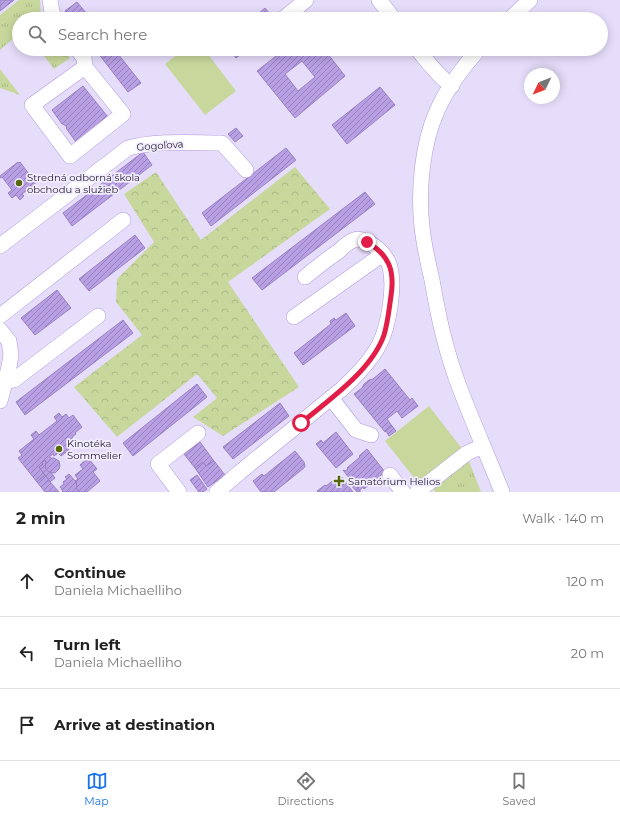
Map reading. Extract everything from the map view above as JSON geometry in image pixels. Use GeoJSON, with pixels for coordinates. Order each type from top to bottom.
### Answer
{"type":"FeatureCollection","features":[{"type":"Feature","properties":{"kind":"street"},"geometry":{"type":"LineString","coordinates":[[50,0],[52,12]]}},
{"type":"Feature","properties":{"kind":"street"},"geometry":{"type":"LineString","coordinates":[[291,12],[306,0]]}},
{"type":"Feature","properties":{"kind":"street"},"geometry":{"type":"LineString","coordinates":[[379,0],[388,12]]}},
{"type":"Feature","properties":{"kind":"street"},"geometry":{"type":"LineString","coordinates":[[517,12],[530,0]]}},
{"type":"Feature","properties":{"kind":"street"},"geometry":{"type":"LineString","coordinates":[[82,56],[86,67],[122,114],[70,156],[32,105],[86,67]]}},
{"type":"Feature","properties":{"kind":"street"},"geometry":{"type":"LineString","coordinates":[[423,56],[444,81],[452,86]]}},
{"type":"Feature","properties":{"kind":"street"},"geometry":{"type":"LineString","coordinates":[[473,56],[442,101],[431,126],[420,188],[422,227],[435,297],[449,358],[502,492]]}},
{"type":"Feature","properties":{"kind":"street","name":"Gogoľova"},"geometry":{"type":"LineString","coordinates":[[0,246],[128,148],[142,144],[155,143],[222,143],[246,170]]}},
{"type":"Feature","properties":{"kind":"street"},"geometry":{"type":"LineString","coordinates":[[0,316],[123,220]]}},
{"type":"Feature","properties":{"kind":"street"},"geometry":{"type":"LineString","coordinates":[[217,492],[353,378],[369,361],[384,335],[389,313],[392,286],[390,267],[384,254],[376,247],[360,239],[354,240],[305,277]]}},
{"type":"Feature","properties":{"kind":"street"},"geometry":{"type":"LineString","coordinates":[[294,317],[384,254]]}},
{"type":"Feature","properties":{"kind":"street"},"geometry":{"type":"LineString","coordinates":[[5,381],[14,380],[98,316]]}},
{"type":"Feature","properties":{"kind":"street"},"geometry":{"type":"LineString","coordinates":[[0,330],[9,341],[11,355],[0,401]]}},
{"type":"Feature","properties":{"kind":"street"},"geometry":{"type":"LineString","coordinates":[[331,398],[356,430],[371,435]]}},
{"type":"Feature","properties":{"kind":"street"},"geometry":{"type":"LineString","coordinates":[[179,492],[158,464],[198,433]]}},
{"type":"Feature","properties":{"kind":"street"},"geometry":{"type":"LineString","coordinates":[[417,492],[467,453],[483,446]]}},
{"type":"Feature","properties":{"kind":"street"},"geometry":{"type":"LineString","coordinates":[[390,475],[403,492]]}},
{"type":"Feature","properties":{"kind":"green space"},"geometry":{"type":"Polygon","coordinates":[[[19,0],[40,0],[41,12],[12,12],[12,40],[0,50],[0,15],[19,0]]]}},
{"type":"Feature","properties":{"kind":"green space"},"geometry":{"type":"Polygon","coordinates":[[[44,56],[68,56],[70,58],[54,69],[44,56]]]}},
{"type":"Feature","properties":{"kind":"green space"},"geometry":{"type":"Polygon","coordinates":[[[175,56],[209,56],[236,91],[205,115],[165,64],[175,56]]]}},
{"type":"Feature","properties":{"kind":"green space"},"geometry":{"type":"Polygon","coordinates":[[[0,69],[20,95],[0,88],[0,69]]]}},
{"type":"Feature","properties":{"kind":"green space"},"geometry":{"type":"Polygon","coordinates":[[[295,167],[330,209],[228,282],[299,387],[223,436],[193,417],[217,398],[197,374],[117,437],[74,387],[142,335],[116,302],[117,279],[154,242],[124,194],[156,172],[201,240],[295,167]]]}},
{"type":"Feature","properties":{"kind":"green space"},"geometry":{"type":"Polygon","coordinates":[[[429,406],[463,450],[419,484],[385,441],[429,406]]]}},
{"type":"Feature","properties":{"kind":"green space"},"geometry":{"type":"Polygon","coordinates":[[[467,456],[481,492],[435,492],[431,486],[467,456]]]}},
{"type":"Feature","properties":{"kind":"building"},"geometry":{"type":"Polygon","coordinates":[[[0,0],[14,0],[0,11],[0,0]]]}},
{"type":"Feature","properties":{"kind":"building"},"geometry":{"type":"Polygon","coordinates":[[[77,2],[85,12],[66,12],[65,11],[77,2]]]}},
{"type":"Feature","properties":{"kind":"building"},"geometry":{"type":"Polygon","coordinates":[[[265,8],[268,12],[260,12],[265,8]]]}},
{"type":"Feature","properties":{"kind":"building"},"geometry":{"type":"Polygon","coordinates":[[[100,56],[120,56],[141,83],[128,92],[100,56]]]}},
{"type":"Feature","properties":{"kind":"building"},"geometry":{"type":"Polygon","coordinates":[[[276,56],[329,56],[345,76],[295,118],[257,71],[276,56]],[[302,61],[285,74],[298,91],[315,77],[302,61]]]}},
{"type":"Feature","properties":{"kind":"building"},"geometry":{"type":"Polygon","coordinates":[[[83,86],[108,117],[76,142],[66,128],[67,127],[62,124],[52,110],[83,86]]]}},
{"type":"Feature","properties":{"kind":"building"},"geometry":{"type":"Polygon","coordinates":[[[380,87],[395,105],[347,144],[332,125],[380,87]]]}},
{"type":"Feature","properties":{"kind":"building"},"geometry":{"type":"Polygon","coordinates":[[[236,128],[243,136],[235,142],[228,134],[236,128]]]}},
{"type":"Feature","properties":{"kind":"building"},"geometry":{"type":"Polygon","coordinates":[[[286,148],[296,160],[211,226],[202,213],[286,148]]]}},
{"type":"Feature","properties":{"kind":"building"},"geometry":{"type":"Polygon","coordinates":[[[143,152],[152,165],[72,226],[63,213],[143,152]]]}},
{"type":"Feature","properties":{"kind":"building"},"geometry":{"type":"Polygon","coordinates":[[[20,162],[35,182],[35,184],[22,194],[24,196],[20,200],[16,195],[12,198],[8,193],[12,190],[2,177],[0,178],[0,176],[20,162]]]}},
{"type":"Feature","properties":{"kind":"building"},"geometry":{"type":"Polygon","coordinates":[[[365,192],[375,204],[262,290],[252,278],[365,192]]]}},
{"type":"Feature","properties":{"kind":"building"},"geometry":{"type":"Polygon","coordinates":[[[135,235],[145,248],[89,291],[79,279],[135,235]]]}},
{"type":"Feature","properties":{"kind":"building"},"geometry":{"type":"Polygon","coordinates":[[[57,290],[71,308],[35,335],[21,318],[57,290]]]}},
{"type":"Feature","properties":{"kind":"building"},"geometry":{"type":"Polygon","coordinates":[[[346,313],[355,326],[303,365],[294,353],[331,324],[330,321],[334,318],[336,320],[346,313]]]}},
{"type":"Feature","properties":{"kind":"building"},"geometry":{"type":"Polygon","coordinates":[[[123,320],[133,333],[25,415],[16,402],[123,320]]]}},
{"type":"Feature","properties":{"kind":"building"},"geometry":{"type":"Polygon","coordinates":[[[385,369],[410,400],[412,398],[418,406],[402,418],[397,411],[387,419],[392,426],[385,432],[354,394],[362,388],[364,384],[385,369]]]}},
{"type":"Feature","properties":{"kind":"building"},"geometry":{"type":"Polygon","coordinates":[[[197,384],[207,397],[133,456],[123,443],[197,384]]]}},
{"type":"Feature","properties":{"kind":"building"},"geometry":{"type":"Polygon","coordinates":[[[280,403],[289,416],[233,459],[223,447],[280,403]]]}},
{"type":"Feature","properties":{"kind":"building"},"geometry":{"type":"Polygon","coordinates":[[[59,413],[62,417],[66,414],[69,418],[73,415],[82,427],[72,437],[74,440],[66,446],[69,450],[61,456],[58,453],[49,457],[59,461],[59,469],[55,473],[49,472],[45,468],[45,460],[39,467],[45,475],[37,482],[18,458],[22,455],[19,451],[34,439],[31,435],[36,431],[39,435],[57,421],[54,417],[59,413]]]}},
{"type":"Feature","properties":{"kind":"building"},"geometry":{"type":"Polygon","coordinates":[[[392,426],[396,431],[389,436],[386,431],[392,426]]]}},
{"type":"Feature","properties":{"kind":"building"},"geometry":{"type":"Polygon","coordinates":[[[336,432],[353,454],[336,468],[316,444],[321,440],[323,443],[336,432]]]}},
{"type":"Feature","properties":{"kind":"building"},"geometry":{"type":"Polygon","coordinates":[[[200,442],[214,461],[206,466],[203,462],[195,468],[184,454],[200,442]]]}},
{"type":"Feature","properties":{"kind":"building"},"geometry":{"type":"Polygon","coordinates":[[[367,449],[385,472],[364,489],[363,487],[360,492],[343,470],[345,471],[348,469],[347,468],[367,449]]]}},
{"type":"Feature","properties":{"kind":"building"},"geometry":{"type":"Polygon","coordinates":[[[295,451],[304,462],[304,468],[274,492],[261,492],[253,481],[262,474],[264,476],[295,451]]]}},
{"type":"Feature","properties":{"kind":"building"},"geometry":{"type":"Polygon","coordinates":[[[88,458],[97,469],[93,472],[100,481],[87,492],[79,492],[76,488],[77,483],[75,481],[78,479],[75,475],[83,469],[80,465],[88,458]]]}},
{"type":"Feature","properties":{"kind":"building"},"geometry":{"type":"Polygon","coordinates":[[[45,460],[45,468],[52,473],[55,478],[50,482],[39,467],[45,460]]]}},
{"type":"Feature","properties":{"kind":"building"},"geometry":{"type":"Polygon","coordinates":[[[214,461],[225,475],[208,487],[195,468],[203,462],[206,466],[214,461]]]}},
{"type":"Feature","properties":{"kind":"building"},"geometry":{"type":"Polygon","coordinates":[[[69,474],[77,483],[76,488],[79,492],[62,492],[63,491],[60,487],[67,479],[65,477],[69,474]]]}},
{"type":"Feature","properties":{"kind":"building"},"geometry":{"type":"Polygon","coordinates":[[[45,475],[49,480],[41,487],[37,482],[45,475]]]}},
{"type":"Feature","properties":{"kind":"building"},"geometry":{"type":"Polygon","coordinates":[[[197,475],[207,489],[203,492],[199,492],[190,480],[197,475]]]}},
{"type":"Feature","properties":{"kind":"building"},"geometry":{"type":"Polygon","coordinates":[[[340,475],[353,492],[317,491],[325,485],[326,486],[340,475]]]}},
{"type":"Feature","properties":{"kind":"building"},"geometry":{"type":"Polygon","coordinates":[[[49,480],[59,492],[45,492],[41,487],[49,480]]]}},
{"type":"Feature","properties":{"kind":"building"},"geometry":{"type":"Polygon","coordinates":[[[354,483],[360,492],[357,492],[351,485],[354,483]]]}},
{"type":"Feature","properties":{"kind":"place","name":"Stredná odborná škola obchodu a služieb"},"geometry":{"type":"Point","coordinates":[19,183]}},
{"type":"Feature","properties":{"kind":"place","name":"Kinotéka Sommelier"},"geometry":{"type":"Point","coordinates":[59,449]}},
{"type":"Feature","properties":{"kind":"place","name":"Sanatórium Helios"},"geometry":{"type":"Point","coordinates":[339,481]}},
{"type":"Feature","properties":{"kind":"route"},"geometry":{"type":"LineString","coordinates":[[301,423],[342,389],[359,372],[369,361],[384,335],[392,292],[390,267],[384,254],[367,242]]}}]}
